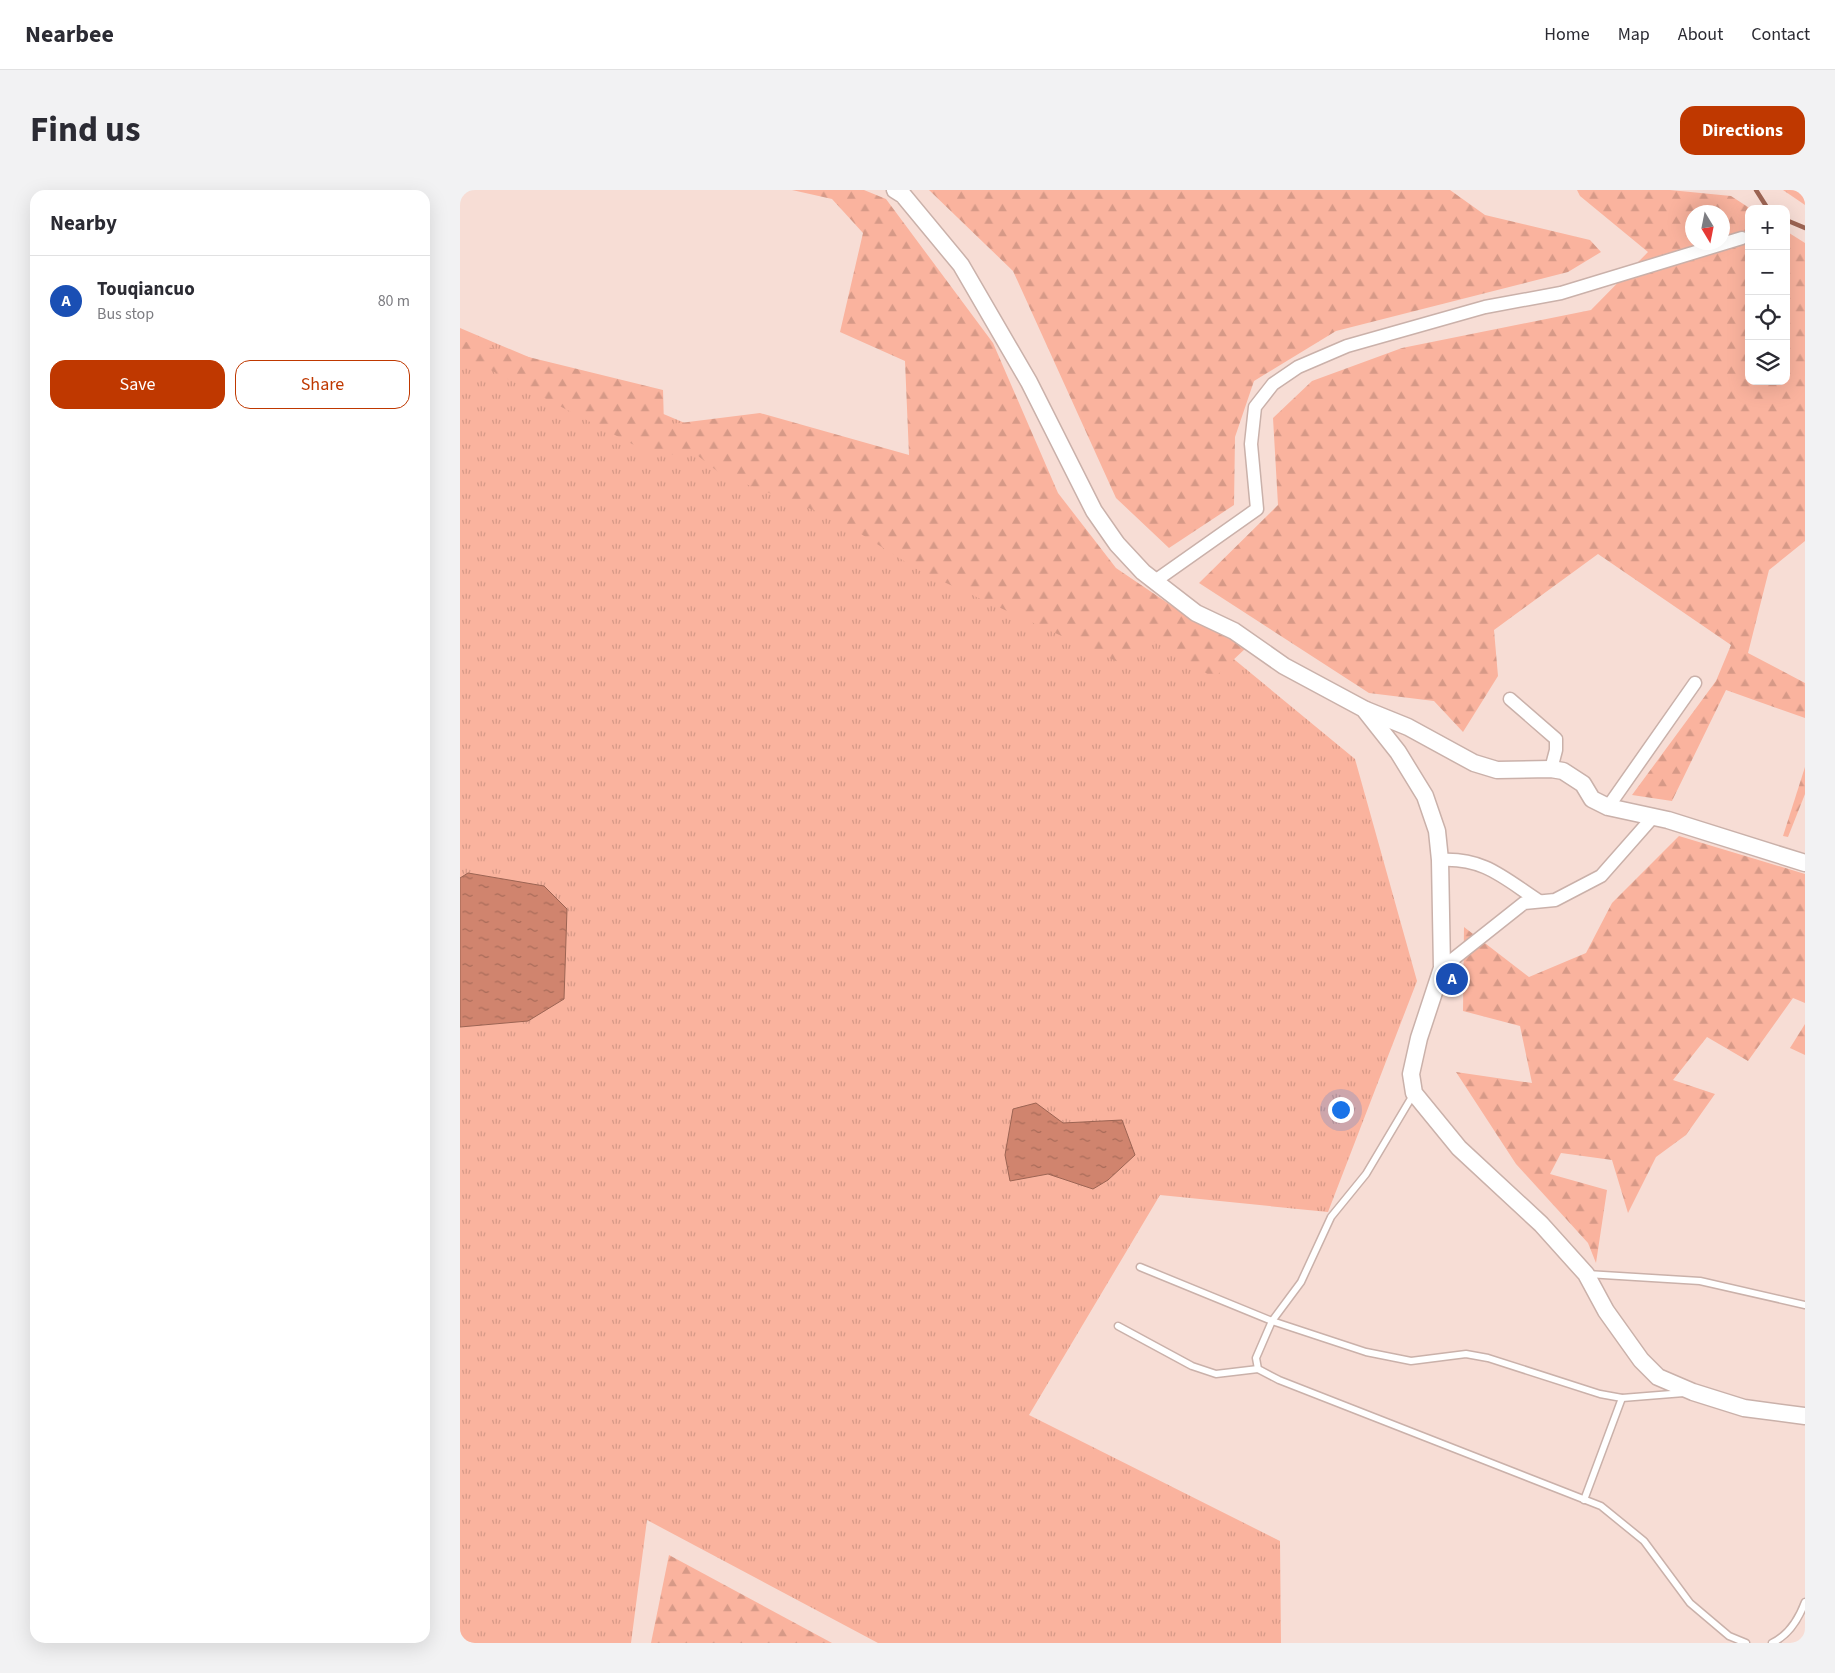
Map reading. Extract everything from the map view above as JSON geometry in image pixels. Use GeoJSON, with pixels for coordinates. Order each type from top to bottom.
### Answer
{"type":"FeatureCollection","features":[{"type":"Feature","properties":{"kind":"street"},"geometry":{"type":"LineString","coordinates":[[895,190],[903,195],[934,230],[961,265],[1029,382],[1094,511],[1117,544],[1143,572],[1196,613],[1234,631],[1284,666],[1364,709],[1408,727],[1474,764],[1497,770],[1551,769],[1562,771],[1583,784],[1592,799],[1608,807],[1653,817],[1805,863]]}},
{"type":"Feature","properties":{"kind":"street"},"geometry":{"type":"LineString","coordinates":[[1155,581],[1257,509],[1251,444],[1255,407],[1273,384],[1298,367],[1347,346],[1485,307],[1561,293],[1742,238]]}},
{"type":"Feature","properties":{"kind":"street"},"geometry":{"type":"LineString","coordinates":[[1608,807],[1695,682]]}},
{"type":"Feature","properties":{"kind":"street"},"geometry":{"type":"LineString","coordinates":[[1510,699],[1556,739],[1556,750],[1551,769]]}},
{"type":"Feature","properties":{"kind":"street"},"geometry":{"type":"LineString","coordinates":[[1364,709],[1398,752],[1425,796],[1437,831],[1440,860],[1442,968],[1419,1038],[1411,1074],[1414,1094],[1459,1148],[1541,1224],[1586,1274],[1606,1311],[1641,1360],[1658,1377],[1693,1392],[1744,1408],[1805,1416]]}},
{"type":"Feature","properties":{"kind":"street"},"geometry":{"type":"LineString","coordinates":[[1442,968],[1524,903],[1555,900],[1601,876],[1653,817]]}},
{"type":"Feature","properties":{"kind":"street"},"geometry":{"type":"LineString","coordinates":[[1440,860],[1456,859],[1484,865],[1539,901]]}},
{"type":"Feature","properties":{"kind":"lane"},"geometry":{"type":"LineString","coordinates":[[1258,1369],[1256,1358],[1272,1321],[1301,1282],[1331,1217],[1366,1174],[1414,1094]]}},
{"type":"Feature","properties":{"kind":"lane"},"geometry":{"type":"LineString","coordinates":[[1140,1267],[1272,1321],[1366,1352],[1411,1361],[1466,1354],[1488,1358],[1600,1394],[1622,1398],[1693,1392]]}},
{"type":"Feature","properties":{"kind":"lane"},"geometry":{"type":"LineString","coordinates":[[1586,1274],[1700,1281],[1805,1305]]}},
{"type":"Feature","properties":{"kind":"lane"},"geometry":{"type":"LineString","coordinates":[[1118,1326],[1192,1366],[1216,1374],[1258,1369],[1278,1380],[1601,1506],[1644,1541],[1690,1603],[1729,1636],[1746,1643]]}},
{"type":"Feature","properties":{"kind":"lane"},"geometry":{"type":"LineString","coordinates":[[1584,1500],[1622,1398]]}},
{"type":"Feature","properties":{"kind":"lane"},"geometry":{"type":"LineString","coordinates":[[1772,1643],[1780,1639],[1802,1620],[1805,1602]]}},
{"type":"Feature","properties":{"kind":"green space"},"geometry":{"type":"Polygon","coordinates":[[[792,190],[864,190],[886,199],[993,343],[1058,493],[1116,568],[1175,608],[1247,647],[1214,678],[1147,637],[1129,667],[920,571],[837,519],[722,475],[692,451],[657,457],[460,354],[460,333],[463,341],[663,390],[664,425],[760,413],[909,455],[905,361],[840,332],[863,233],[832,199],[792,190]]]}},
{"type":"Feature","properties":{"kind":"green space"},"geometry":{"type":"Polygon","coordinates":[[[929,190],[1450,190],[1485,215],[1590,240],[1601,252],[1568,272],[1336,331],[1254,381],[1235,437],[1234,505],[1169,548],[1116,498],[1013,271],[929,190]]]}},
{"type":"Feature","properties":{"kind":"green space"},"geometry":{"type":"Polygon","coordinates":[[[1577,190],[1670,190],[1731,196],[1745,205],[1745,385],[1790,385],[1790,234],[1805,243],[1805,541],[1769,570],[1748,653],[1805,683],[1805,718],[1726,690],[1672,801],[1632,795],[1716,681],[1731,645],[1598,554],[1494,630],[1498,676],[1463,732],[1434,701],[1369,693],[1199,583],[1278,505],[1273,418],[1312,381],[1402,348],[1591,310],[1648,252],[1580,196],[1577,190]]]}},
{"type":"Feature","properties":{"kind":"green space"},"geometry":{"type":"Polygon","coordinates":[[[1783,190],[1805,190],[1805,205],[1783,190]]]}},
{"type":"Feature","properties":{"kind":"green space"},"geometry":{"type":"Polygon","coordinates":[[[460,328],[1224,651],[1355,759],[1417,981],[1328,1212],[1160,1195],[1029,1415],[1280,1541],[1281,1643],[878,1643],[647,1520],[631,1643],[460,1643],[460,328]]]}},
{"type":"Feature","properties":{"kind":"green space"},"geometry":{"type":"Polygon","coordinates":[[[1805,767],[1805,794],[1788,837],[1783,836],[1805,767]]]}},
{"type":"Feature","properties":{"kind":"green space"},"geometry":{"type":"Polygon","coordinates":[[[1679,836],[1805,874],[1805,1003],[1793,998],[1748,1061],[1707,1037],[1673,1080],[1715,1094],[1686,1135],[1656,1157],[1628,1213],[1612,1160],[1561,1153],[1550,1174],[1607,1190],[1596,1263],[1588,1243],[1516,1164],[1456,1072],[1532,1083],[1520,1026],[1463,1011],[1464,927],[1529,977],[1586,953],[1612,903],[1679,836]]]}},
{"type":"Feature","properties":{"kind":"green space"},"geometry":{"type":"Polygon","coordinates":[[[1805,1024],[1805,1055],[1790,1048],[1805,1024]]]}},
{"type":"Feature","properties":{"kind":"green space"},"geometry":{"type":"Polygon","coordinates":[[[669,1555],[832,1643],[651,1643],[669,1555]]]}},
{"type":"Feature","properties":{"kind":"water"},"geometry":{"type":"Polygon","coordinates":[[[468,873],[544,886],[567,909],[564,999],[528,1021],[460,1027],[460,878],[468,873]]]}},
{"type":"Feature","properties":{"kind":"water"},"geometry":{"type":"Polygon","coordinates":[[[1036,1103],[1063,1123],[1122,1120],[1135,1155],[1108,1180],[1093,1189],[1048,1174],[1010,1181],[1005,1155],[1013,1109],[1036,1103]]]}},
{"type":"Feature","properties":{"kind":"waterway"},"geometry":{"type":"LineString","coordinates":[[1756,190],[1765,205]]}},
{"type":"Feature","properties":{"kind":"waterway"},"geometry":{"type":"LineString","coordinates":[[1790,222],[1805,228]]}},
{"type":"Feature","properties":{"kind":"place","name":"Touqiancuo"},"geometry":{"type":"Point","coordinates":[1452,979]}}]}
